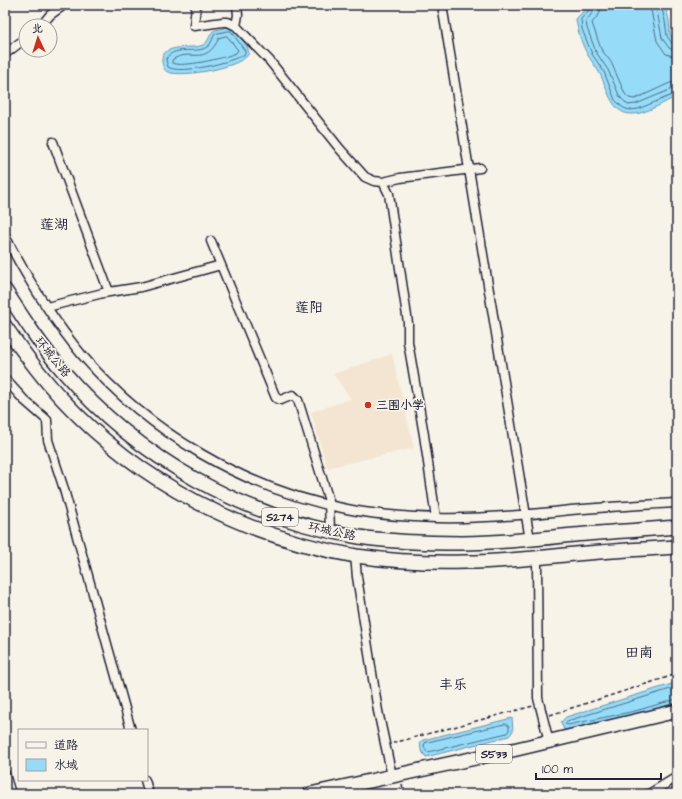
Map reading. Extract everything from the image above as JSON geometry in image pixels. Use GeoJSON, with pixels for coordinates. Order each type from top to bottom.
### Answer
{"type":"FeatureCollection","features":[{"type":"Feature","properties":{"kind":"main road","name":"环城公路"},"geometry":{"type":"LineString","coordinates":[[5,290],[32,332],[63,372],[107,417],[144,446],[183,472],[238,501],[278,516],[330,531],[368,538],[436,543],[491,543],[677,528]]}},
{"type":"Feature","properties":{"kind":"main road","name":"环城公路"},"geometry":{"type":"LineString","coordinates":[[5,326],[35,367],[78,416],[113,447],[152,476],[192,499],[250,527],[314,547],[355,555],[384,559],[436,562],[492,562],[677,547]]}},
{"type":"Feature","properties":{"kind":"main road"},"geometry":{"type":"LineString","coordinates":[[641,530],[643,549]]}},
{"type":"Feature","properties":{"kind":"main road","name":"S533"},"geometry":{"type":"LineString","coordinates":[[310,794],[549,742],[677,711]]}},
{"type":"Feature","properties":{"kind":"street"},"geometry":{"type":"LineString","coordinates":[[48,18],[64,5]]}},
{"type":"Feature","properties":{"kind":"street"},"geometry":{"type":"LineString","coordinates":[[196,5],[194,26],[223,22],[228,22],[236,26],[269,60],[362,174],[374,181],[383,182],[400,178],[480,168]]}},
{"type":"Feature","properties":{"kind":"street"},"geometry":{"type":"LineString","coordinates":[[236,26],[238,5]]}},
{"type":"Feature","properties":{"kind":"street"},"geometry":{"type":"LineString","coordinates":[[442,5],[530,540]]}},
{"type":"Feature","properties":{"kind":"street"},"geometry":{"type":"LineString","coordinates":[[5,54],[18,44]]}},
{"type":"Feature","properties":{"kind":"street"},"geometry":{"type":"LineString","coordinates":[[53,142],[108,292]]}},
{"type":"Feature","properties":{"kind":"street"},"geometry":{"type":"LineString","coordinates":[[383,182],[389,194],[408,323],[408,342],[436,518]]}},
{"type":"Feature","properties":{"kind":"street"},"geometry":{"type":"LineString","coordinates":[[5,236],[46,307],[70,340],[105,380],[142,412],[171,434],[251,480],[286,493],[329,505],[365,512],[436,518],[491,518],[526,516],[572,510],[677,503]]}},
{"type":"Feature","properties":{"kind":"street"},"geometry":{"type":"LineString","coordinates":[[211,241],[276,398],[281,400],[293,395],[298,400],[329,501],[330,531]]}},
{"type":"Feature","properties":{"kind":"street"},"geometry":{"type":"LineString","coordinates":[[46,307],[108,292],[141,287],[221,264]]}},
{"type":"Feature","properties":{"kind":"street"},"geometry":{"type":"LineString","coordinates":[[5,379],[24,400],[47,420],[48,440],[63,486],[131,729]]}},
{"type":"Feature","properties":{"kind":"street"},"geometry":{"type":"LineString","coordinates":[[355,555],[357,577],[378,711],[392,776]]}},
{"type":"Feature","properties":{"kind":"street"},"geometry":{"type":"LineString","coordinates":[[537,559],[538,678],[540,704],[549,742]]}},
{"type":"Feature","properties":{"kind":"street"},"geometry":{"type":"LineString","coordinates":[[5,774],[11,794]]}},
{"type":"Feature","properties":{"kind":"street"},"geometry":{"type":"LineString","coordinates":[[649,794],[677,777]]}},
{"type":"Feature","properties":{"kind":"street"},"geometry":{"type":"LineString","coordinates":[[145,781],[149,794]]}},
{"type":"Feature","properties":{"kind":"path"},"geometry":{"type":"LineString","coordinates":[[543,718],[677,674]]}},
{"type":"Feature","properties":{"kind":"path"},"geometry":{"type":"LineString","coordinates":[[386,745],[540,704]]}},
{"type":"Feature","properties":{"kind":"shaded area","name":"三围小学"},"geometry":{"type":"Polygon","coordinates":[[[392,354],[414,448],[327,468],[311,412],[351,399],[333,374],[392,354]]]}},
{"type":"Feature","properties":{"kind":"water"},"geometry":{"type":"Polygon","coordinates":[[[589,5],[665,5],[669,20],[670,34],[677,44],[677,96],[654,108],[636,114],[624,113],[614,104],[599,72],[582,44],[579,34],[576,19],[589,5]]]}},
{"type":"Feature","properties":{"kind":"water"},"geometry":{"type":"Polygon","coordinates":[[[232,27],[247,46],[249,53],[245,58],[225,67],[186,74],[168,72],[163,67],[163,56],[166,52],[171,49],[203,45],[207,42],[213,31],[232,27]]]}},
{"type":"Feature","properties":{"kind":"water"},"geometry":{"type":"Polygon","coordinates":[[[677,683],[677,702],[637,715],[564,730],[561,722],[566,717],[677,683]]]}},
{"type":"Feature","properties":{"kind":"water"},"geometry":{"type":"Polygon","coordinates":[[[512,718],[513,731],[509,736],[426,757],[421,750],[420,742],[423,740],[512,718]]]}},
{"type":"Feature","properties":{"kind":"place","name":"三围小学"},"geometry":{"type":"Point","coordinates":[368,405]}},
{"type":"Feature","properties":{"kind":"district","name":"莲湖"},"geometry":{"type":"Point","coordinates":[54,224]}},
{"type":"Feature","properties":{"kind":"district","name":"莲阳"},"geometry":{"type":"Point","coordinates":[309,307]}},
{"type":"Feature","properties":{"kind":"district","name":"田南"},"geometry":{"type":"Point","coordinates":[639,652]}},
{"type":"Feature","properties":{"kind":"district","name":"丰乐"},"geometry":{"type":"Point","coordinates":[453,684]}}]}
